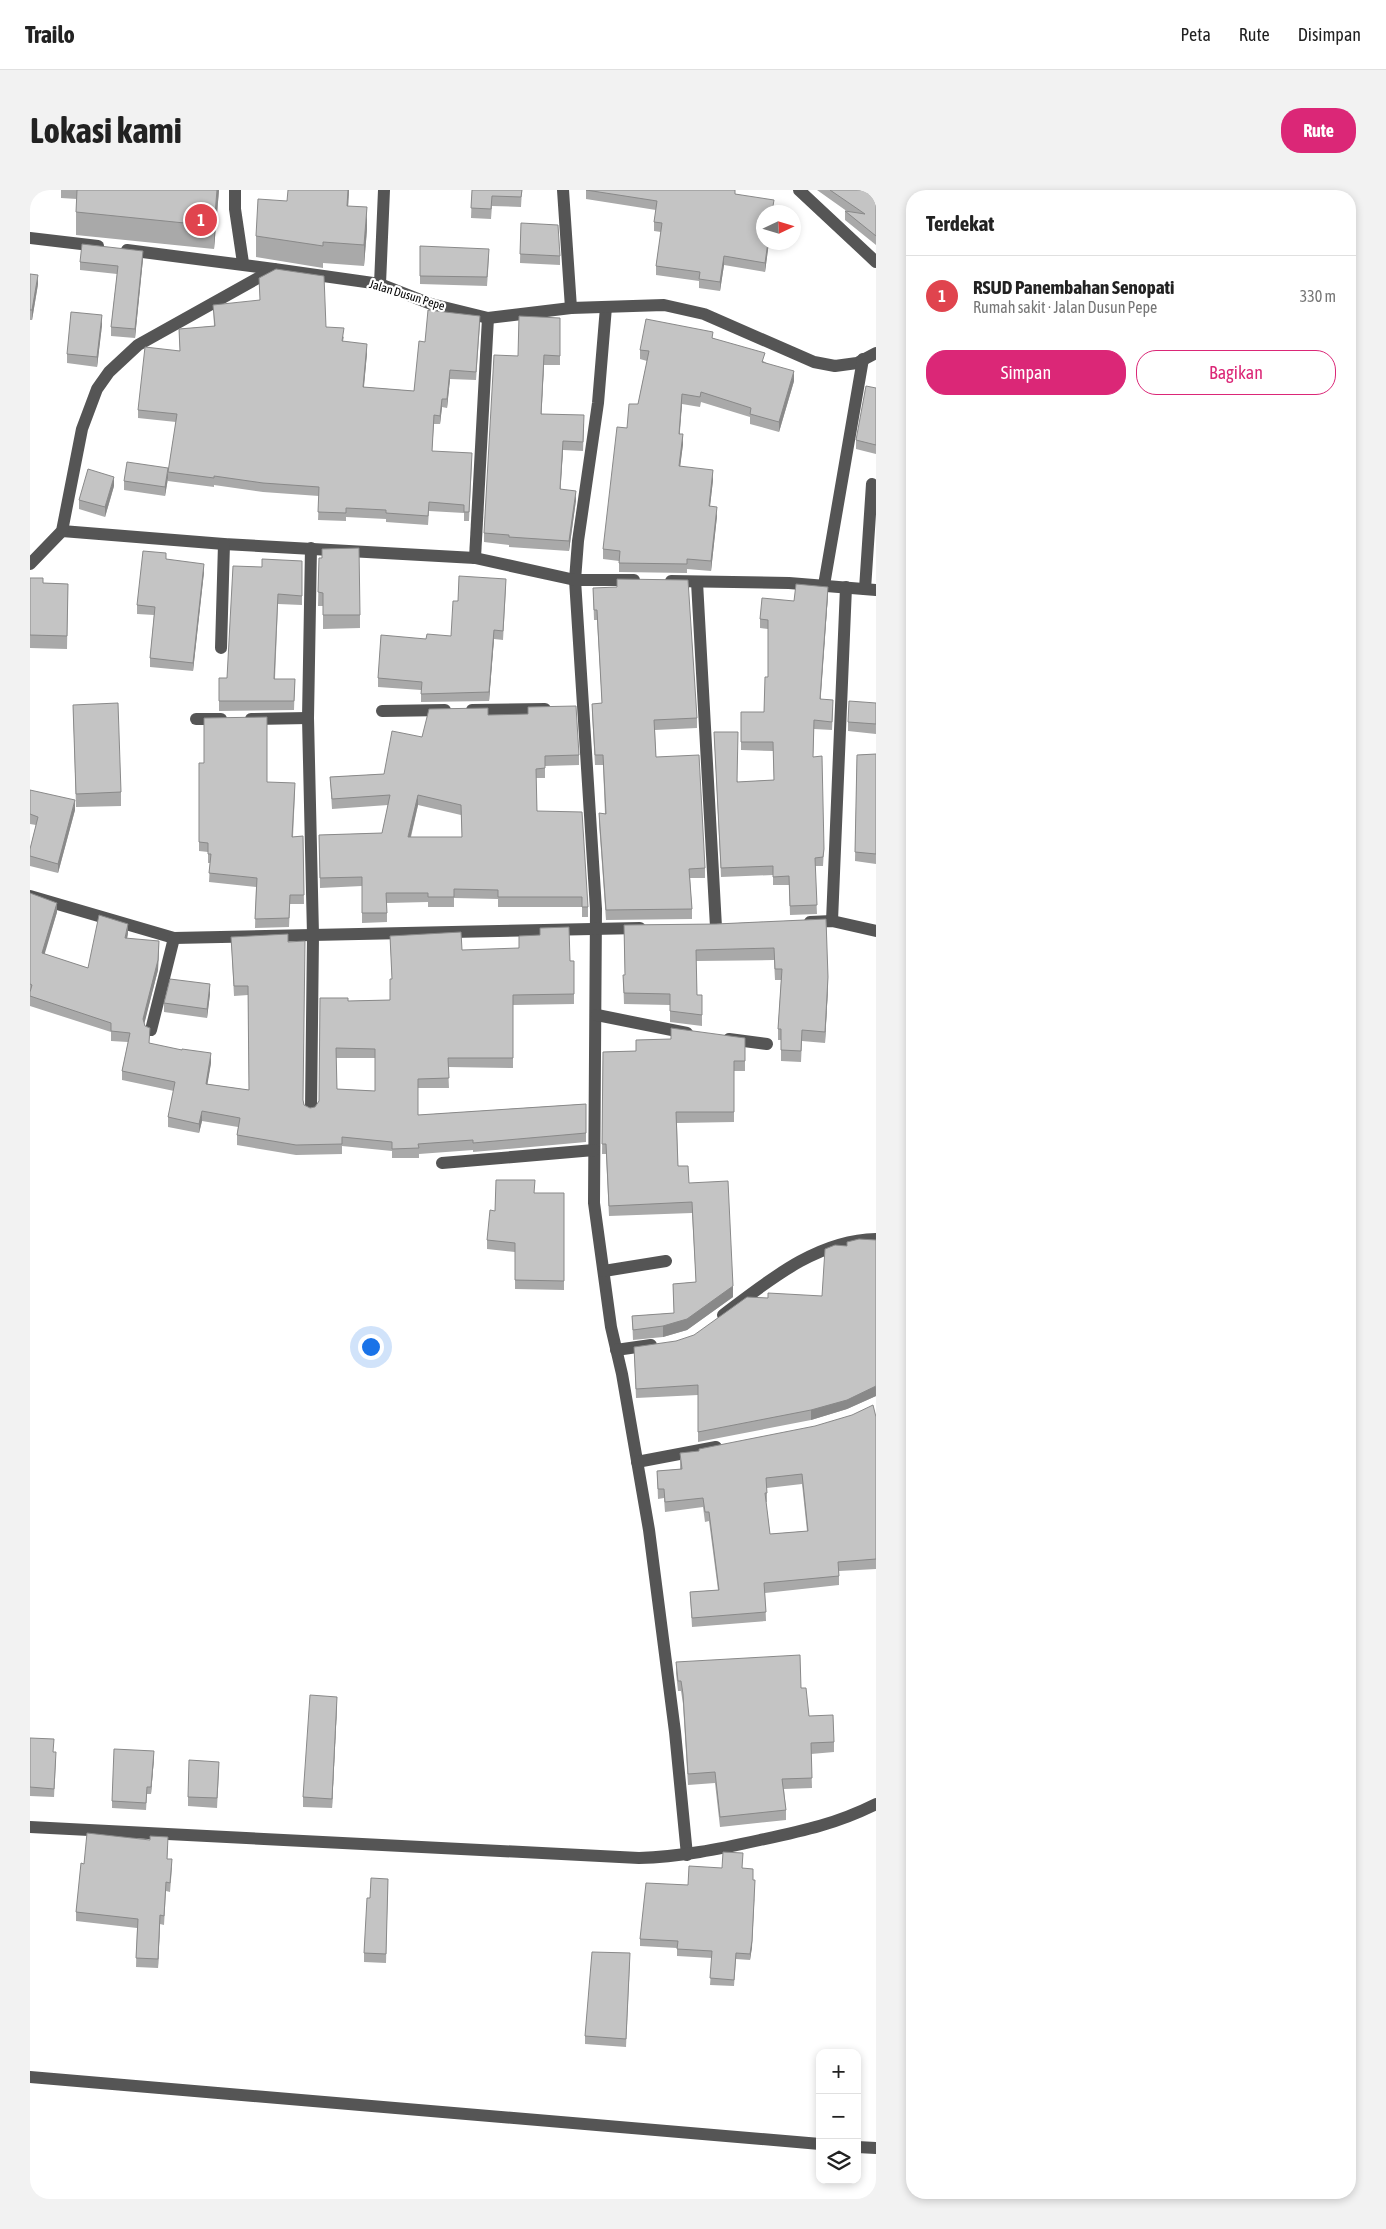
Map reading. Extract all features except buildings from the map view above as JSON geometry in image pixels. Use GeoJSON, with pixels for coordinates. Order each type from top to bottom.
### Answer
{"type":"FeatureCollection","features":[{"type":"Feature","properties":{"kind":"street"},"geometry":{"type":"LineString","coordinates":[[235,190],[235,209],[243,263]]}},
{"type":"Feature","properties":{"kind":"street"},"geometry":{"type":"LineString","coordinates":[[380,284],[384,190]]}},
{"type":"Feature","properties":{"kind":"street"},"geometry":{"type":"LineString","coordinates":[[563,190],[571,308]]}},
{"type":"Feature","properties":{"kind":"street"},"geometry":{"type":"LineString","coordinates":[[800,190],[876,262]]}},
{"type":"Feature","properties":{"kind":"street","name":"Jalan Dusun Pepe"},"geometry":{"type":"LineString","coordinates":[[30,238],[243,263],[380,284],[430,304],[488,318],[571,308],[664,305],[704,314],[814,362],[834,366],[857,362],[876,353]]}},
{"type":"Feature","properties":{"kind":"street"},"geometry":{"type":"LineString","coordinates":[[30,564],[62,531],[82,429],[97,389],[109,372],[138,345],[274,269]]}},
{"type":"Feature","properties":{"kind":"street"},"geometry":{"type":"LineString","coordinates":[[606,307],[598,403],[578,541],[575,580],[578,708],[596,928],[597,1015],[594,1203],[611,1326],[649,1530],[687,1855]]}},
{"type":"Feature","properties":{"kind":"street"},"geometry":{"type":"LineString","coordinates":[[475,558],[488,318]]}},
{"type":"Feature","properties":{"kind":"street"},"geometry":{"type":"LineString","coordinates":[[824,585],[863,359]]}},
{"type":"Feature","properties":{"kind":"street"},"geometry":{"type":"LineString","coordinates":[[62,531],[224,544],[475,558],[575,580],[824,585],[871,589],[872,484]]}},
{"type":"Feature","properties":{"kind":"street"},"geometry":{"type":"LineString","coordinates":[[221,648],[224,544]]}},
{"type":"Feature","properties":{"kind":"street"},"geometry":{"type":"LineString","coordinates":[[311,548],[308,718],[313,935],[312,1110]]}},
{"type":"Feature","properties":{"kind":"street"},"geometry":{"type":"LineString","coordinates":[[698,582],[716,927]]}},
{"type":"Feature","properties":{"kind":"street"},"geometry":{"type":"LineString","coordinates":[[832,921],[846,587]]}},
{"type":"Feature","properties":{"kind":"street"},"geometry":{"type":"LineString","coordinates":[[382,711],[554,709]]}},
{"type":"Feature","properties":{"kind":"street"},"geometry":{"type":"LineString","coordinates":[[196,719],[308,718]]}},
{"type":"Feature","properties":{"kind":"street"},"geometry":{"type":"LineString","coordinates":[[30,896],[174,938],[651,928]]}},
{"type":"Feature","properties":{"kind":"street"},"geometry":{"type":"LineString","coordinates":[[793,923],[832,921],[876,931]]}},
{"type":"Feature","properties":{"kind":"street"},"geometry":{"type":"LineString","coordinates":[[151,1030],[174,938]]}},
{"type":"Feature","properties":{"kind":"street"},"geometry":{"type":"LineString","coordinates":[[597,1015],[657,1028],[767,1044]]}},
{"type":"Feature","properties":{"kind":"street"},"geometry":{"type":"LineString","coordinates":[[442,1163],[594,1150]]}},
{"type":"Feature","properties":{"kind":"street"},"geometry":{"type":"LineString","coordinates":[[714,1321],[794,1264],[842,1243],[876,1239]]}},
{"type":"Feature","properties":{"kind":"street"},"geometry":{"type":"LineString","coordinates":[[604,1272],[666,1261]]}},
{"type":"Feature","properties":{"kind":"street"},"geometry":{"type":"LineString","coordinates":[[616,1350],[665,1343]]}},
{"type":"Feature","properties":{"kind":"street"},"geometry":{"type":"LineString","coordinates":[[637,1462],[733,1443]]}},
{"type":"Feature","properties":{"kind":"street"},"geometry":{"type":"LineString","coordinates":[[30,1827],[603,1858],[639,1858],[687,1855],[833,1823],[876,1804]]}},
{"type":"Feature","properties":{"kind":"street"},"geometry":{"type":"LineString","coordinates":[[30,2076],[816,2144]]}},
{"type":"Feature","properties":{"kind":"street"},"geometry":{"type":"LineString","coordinates":[[861,2147],[876,2148]]}},
{"type":"Feature","properties":{"kind":"place","name":"RSUD Panembahan Senopati"},"geometry":{"type":"Point","coordinates":[201,220]}}]}
